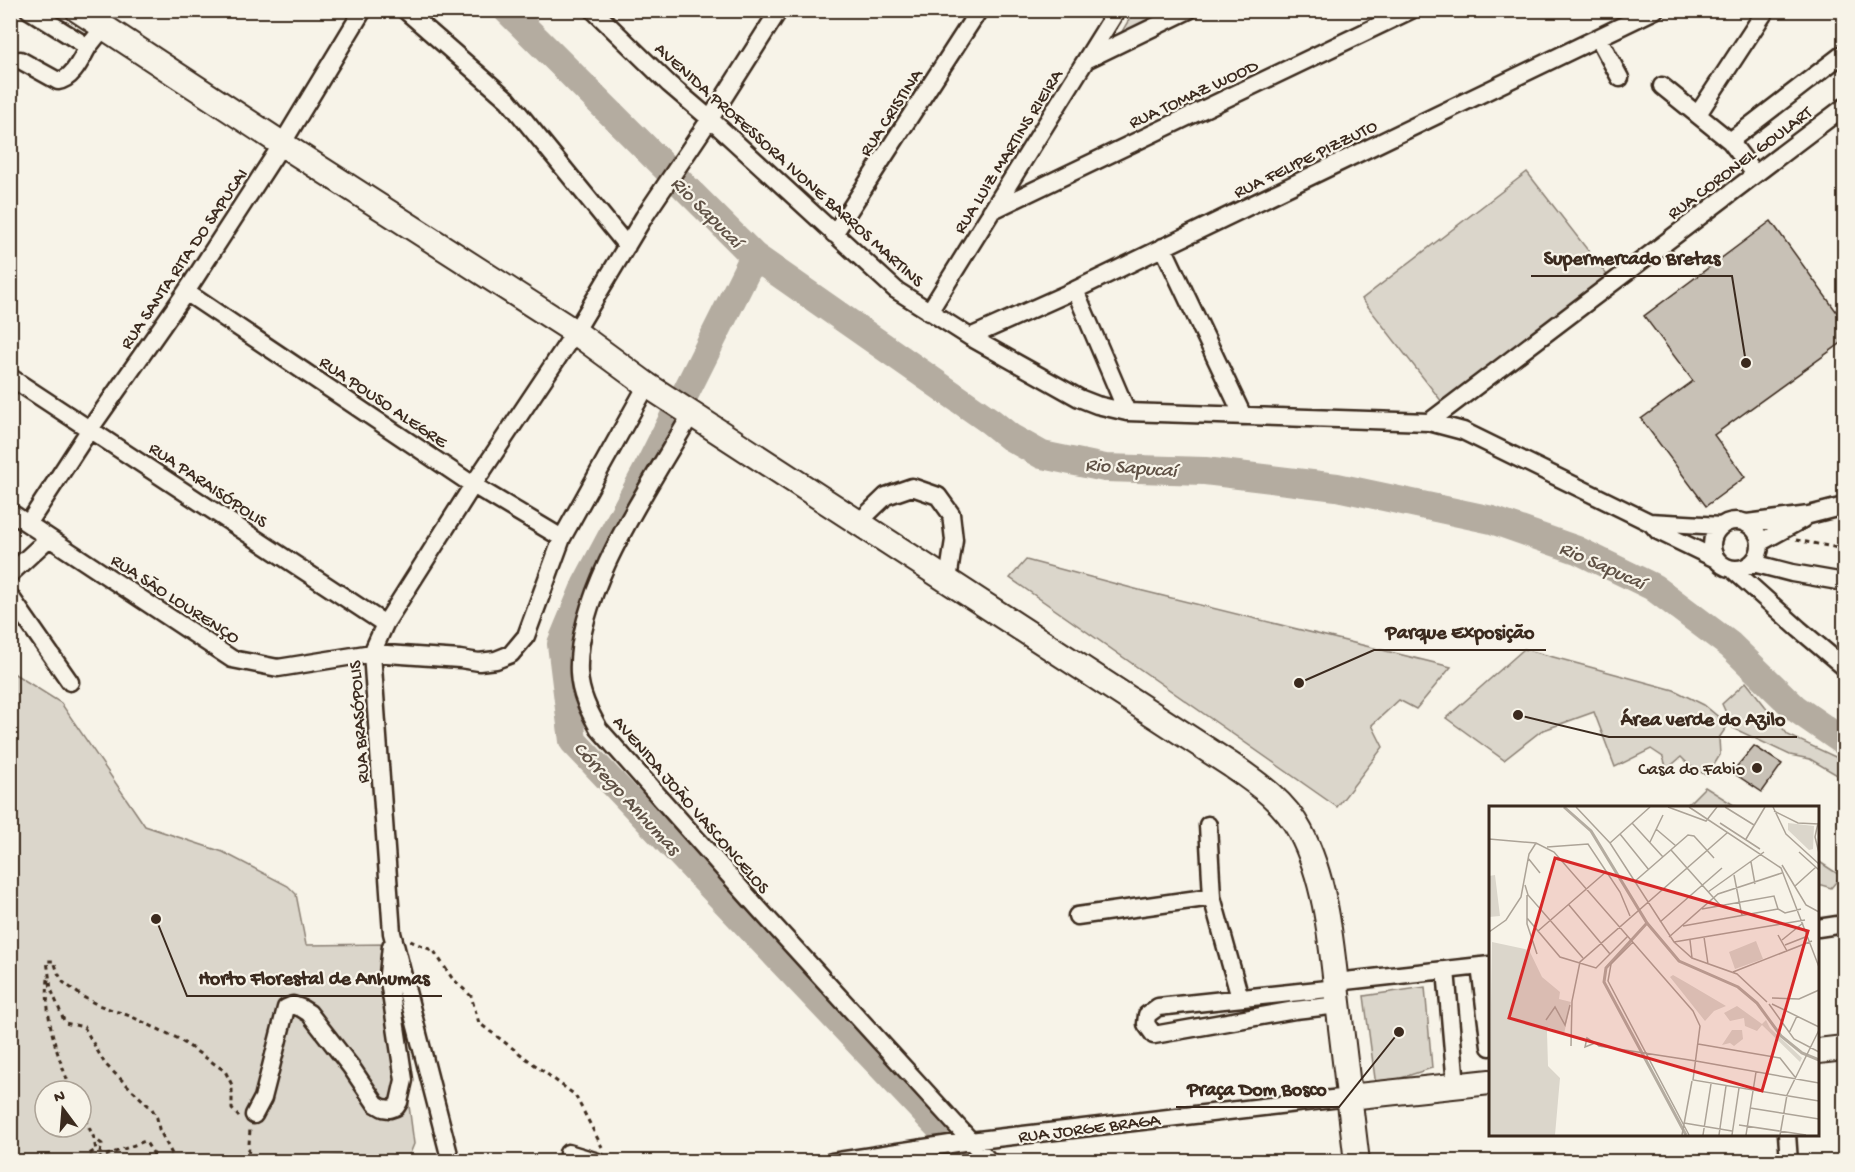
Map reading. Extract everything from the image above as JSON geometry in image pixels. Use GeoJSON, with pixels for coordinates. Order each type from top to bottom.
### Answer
{"type":"FeatureCollection","features":[{"type":"Feature","properties":{"kind":"highway"},"geometry":{"type":"LineString","coordinates":[[78,10],[575,332],[652,388],[1257,782],[1283,807],[1299,829],[1311,855],[1325,907],[1357,1161]]}},
{"type":"Feature","properties":{"kind":"highway"},"geometry":{"type":"LineString","coordinates":[[1819,1052],[1845,1048]]}},
{"type":"Feature","properties":{"kind":"highway","name":"RUA JORGE BRAGA"},"geometry":{"type":"LineString","coordinates":[[1349,1096],[1489,1082]]}},
{"type":"Feature","properties":{"kind":"street","name":"RUA SANTA RITA DO SAPUCAI"},"geometry":{"type":"LineString","coordinates":[[28,524],[90,429],[186,292],[282,144],[363,10]]}},
{"type":"Feature","properties":{"kind":"street"},"geometry":{"type":"LineString","coordinates":[[405,10],[508,100],[627,246]]}},
{"type":"Feature","properties":{"kind":"street","name":"AVENIDA PROFESSORA IVONE BARROS MARTINS"},"geometry":{"type":"LineString","coordinates":[[593,10],[669,84],[896,290],[970,337],[1079,398],[1096,405],[1127,412],[1429,422],[1463,431],[1649,522],[1658,531],[1716,559]]}},
{"type":"Feature","properties":{"kind":"street"},"geometry":{"type":"LineString","coordinates":[[710,119],[779,10]]}},
{"type":"Feature","properties":{"kind":"street","name":"RUA CRISTINA"},"geometry":{"type":"LineString","coordinates":[[834,234],[979,10]]}},
{"type":"Feature","properties":{"kind":"street","name":"RUA LUIZ MARTINS RIEIRA"},"geometry":{"type":"LineString","coordinates":[[929,312],[1117,10]]}},
{"type":"Feature","properties":{"kind":"street"},"geometry":{"type":"LineString","coordinates":[[1088,59],[1189,10]]}},
{"type":"Feature","properties":{"kind":"street","name":"RUA TOMAZ WOOD"},"geometry":{"type":"LineString","coordinates":[[991,211],[1381,17],[1411,10]]}},
{"type":"Feature","properties":{"kind":"street","name":"RUA FELIPE PIZZUTO"},"geometry":{"type":"LineString","coordinates":[[970,337],[1075,290],[1655,10]]}},
{"type":"Feature","properties":{"kind":"street"},"geometry":{"type":"LineString","coordinates":[[1698,114],[1766,10]]}},
{"type":"Feature","properties":{"kind":"street"},"geometry":{"type":"LineString","coordinates":[[31,11],[88,47]]}},
{"type":"Feature","properties":{"kind":"street"},"geometry":{"type":"LineString","coordinates":[[20,60],[58,81],[64,81],[70,76],[104,27]]}},
{"type":"Feature","properties":{"kind":"street"},"geometry":{"type":"LineString","coordinates":[[1599,39],[1620,78]]}},
{"type":"Feature","properties":{"kind":"street"},"geometry":{"type":"LineString","coordinates":[[1730,141],[1845,53]]}},
{"type":"Feature","properties":{"kind":"street"},"geometry":{"type":"LineString","coordinates":[[1662,86],[1730,141],[1755,174]]}},
{"type":"Feature","properties":{"kind":"street","name":"RUA CORONEL GOULART"},"geometry":{"type":"LineString","coordinates":[[1429,422],[1845,107]]}},
{"type":"Feature","properties":{"kind":"street","name":"RUA BRASÓPOLIS"},"geometry":{"type":"LineString","coordinates":[[451,1161],[392,933],[372,653],[385,624],[473,485],[575,332],[644,216],[710,119]]}},
{"type":"Feature","properties":{"kind":"street"},"geometry":{"type":"LineString","coordinates":[[1163,247],[1243,416]]}},
{"type":"Feature","properties":{"kind":"street"},"geometry":{"type":"LineString","coordinates":[[1075,290],[1127,412]]}},
{"type":"Feature","properties":{"kind":"street","name":"RUA POUSO ALEGRE"},"geometry":{"type":"LineString","coordinates":[[186,292],[473,485],[562,538]]}},
{"type":"Feature","properties":{"kind":"street","name":"RUA PARAISÓPOLIS"},"geometry":{"type":"LineString","coordinates":[[10,377],[385,624]]}},
{"type":"Feature","properties":{"kind":"street","name":"RUA SÃO LOURENÇO"},"geometry":{"type":"LineString","coordinates":[[10,512],[232,659],[278,668],[372,653],[479,662],[496,660],[511,654],[526,636],[562,538],[652,388]]}},
{"type":"Feature","properties":{"kind":"street","name":"AVENIDA JOÃO VASCONCELOS"},"geometry":{"type":"LineString","coordinates":[[688,411],[613,550],[589,608],[580,644],[579,674],[584,702],[598,729],[968,1142],[990,1161]]}},
{"type":"Feature","properties":{"kind":"street"},"geometry":{"type":"LineString","coordinates":[[860,522],[886,496],[912,487],[938,496],[951,513],[954,540],[948,580]]}},
{"type":"Feature","properties":{"kind":"street"},"geometry":{"type":"LineString","coordinates":[[1845,506],[1809,515],[1747,523],[1730,522],[1721,526],[1713,538],[1713,553],[1716,559],[1726,567],[1739,569],[1753,563],[1792,573],[1845,582]]}},
{"type":"Feature","properties":{"kind":"street"},"geometry":{"type":"LineString","coordinates":[[1753,563],[1767,539],[1809,515]]}},
{"type":"Feature","properties":{"kind":"street","name":"AVENIDA PROFESSORA IVONE BARROS MARTINS"},"geometry":{"type":"LineString","coordinates":[[1649,522],[1721,526]]}},
{"type":"Feature","properties":{"kind":"street"},"geometry":{"type":"LineString","coordinates":[[1747,523],[1767,539]]}},
{"type":"Feature","properties":{"kind":"street"},"geometry":{"type":"LineString","coordinates":[[10,574],[49,538]]}},
{"type":"Feature","properties":{"kind":"street"},"geometry":{"type":"LineString","coordinates":[[1732,569],[1845,667]]}},
{"type":"Feature","properties":{"kind":"street"},"geometry":{"type":"LineString","coordinates":[[10,596],[70,682]]}},
{"type":"Feature","properties":{"kind":"street"},"geometry":{"type":"LineString","coordinates":[[1208,825],[1212,897],[1240,998]]}},
{"type":"Feature","properties":{"kind":"street"},"geometry":{"type":"LineString","coordinates":[[1077,916],[1212,897]]}},
{"type":"Feature","properties":{"kind":"street"},"geometry":{"type":"LineString","coordinates":[[1819,928],[1845,924]]}},
{"type":"Feature","properties":{"kind":"street"},"geometry":{"type":"LineString","coordinates":[[254,1115],[262,1098],[279,1039],[282,1017],[286,1008],[293,1005],[302,1008],[317,1023],[376,1104],[390,1109],[399,1102],[404,1080],[388,974],[392,933]]}},
{"type":"Feature","properties":{"kind":"street"},"geometry":{"type":"LineString","coordinates":[[1337,992],[1295,1010],[1154,1035],[1146,1024],[1147,1015],[1158,1007],[1240,998],[1337,992],[1446,970],[1485,965],[1489,1020]]}},
{"type":"Feature","properties":{"kind":"street"},"geometry":{"type":"LineString","coordinates":[[1446,970],[1456,1085]]}},
{"type":"Feature","properties":{"kind":"street","name":"RUA JORGE BRAGA"},"geometry":{"type":"LineString","coordinates":[[832,1161],[968,1142],[1349,1096]]}},
{"type":"Feature","properties":{"kind":"street"},"geometry":{"type":"LineString","coordinates":[[1787,1136],[1789,1161]]}},
{"type":"Feature","properties":{"kind":"street"},"geometry":{"type":"LineString","coordinates":[[569,1161],[568,1153],[601,1157]]}},
{"type":"Feature","properties":{"kind":"path"},"geometry":{"type":"LineString","coordinates":[[1767,539],[1845,549]]}},
{"type":"Feature","properties":{"kind":"path"},"geometry":{"type":"LineString","coordinates":[[392,933],[434,951],[452,978],[471,996],[479,1023],[575,1095],[601,1157]]}},
{"type":"Feature","properties":{"kind":"path"},"geometry":{"type":"LineString","coordinates":[[176,1161],[159,1129],[152,1109],[105,1064],[84,1027],[65,1023],[51,989],[46,964],[52,960],[63,982],[84,997],[177,1038],[225,1071],[229,1078],[232,1093],[231,1105],[235,1114],[240,1117],[254,1115],[250,1125],[248,1161]]}},
{"type":"Feature","properties":{"kind":"path"},"geometry":{"type":"LineString","coordinates":[[49,974],[46,997],[48,1016],[56,1049],[67,1079]]}},
{"type":"Feature","properties":{"kind":"path"},"geometry":{"type":"LineString","coordinates":[[94,1138],[102,1143],[99,1158]]}},
{"type":"Feature","properties":{"kind":"path"},"geometry":{"type":"LineString","coordinates":[[94,1138],[96,1150],[89,1154],[88,1161],[145,1141],[159,1161]]}},
{"type":"Feature","properties":{"kind":"shaded area"},"geometry":{"type":"Polygon","coordinates":[[[1134,11],[1177,11],[1117,40],[1134,11]]]}},
{"type":"Feature","properties":{"kind":"shaded area"},"geometry":{"type":"Polygon","coordinates":[[[1527,172],[1607,275],[1442,402],[1362,299],[1527,172]]]}},
{"type":"Feature","properties":{"kind":"shaded area"},"geometry":{"type":"Polygon","coordinates":[[[1026,560],[1451,667],[1416,709],[1399,700],[1372,725],[1383,747],[1337,807],[1010,578],[1026,560]]]}},
{"type":"Feature","properties":{"kind":"shaded area"},"geometry":{"type":"Polygon","coordinates":[[[1524,649],[1674,690],[1704,705],[1728,725],[1719,738],[1720,755],[1707,776],[1681,757],[1667,769],[1663,757],[1651,749],[1615,767],[1594,712],[1541,731],[1504,760],[1446,718],[1524,649]]]}},
{"type":"Feature","properties":{"kind":"shaded area"},"geometry":{"type":"Polygon","coordinates":[[[10,671],[61,703],[145,826],[223,852],[288,886],[296,894],[306,945],[388,944],[414,1144],[407,1161],[362,1161],[356,1156],[283,1158],[282,1162],[11,1161],[10,671]]]}},
{"type":"Feature","properties":{"kind":"shaded area"},"geometry":{"type":"Polygon","coordinates":[[[1746,682],[1788,735],[1844,761],[1844,779],[1810,759],[1790,755],[1733,728],[1722,704],[1746,682]]]}},
{"type":"Feature","properties":{"kind":"shaded area"},"geometry":{"type":"Polygon","coordinates":[[[1705,787],[1735,806],[1686,806],[1705,787]]]}},
{"type":"Feature","properties":{"kind":"shaded area"},"geometry":{"type":"Polygon","coordinates":[[[1819,862],[1841,876],[1831,888],[1819,884],[1819,862]]]}},
{"type":"Feature","properties":{"kind":"shaded area"},"geometry":{"type":"Polygon","coordinates":[[[1425,987],[1432,1068],[1376,1086],[1364,996],[1425,987]]]}},
{"type":"Feature","properties":{"kind":"building"},"geometry":{"type":"Polygon","coordinates":[[[1771,221],[1844,322],[1844,341],[1714,435],[1745,477],[1706,506],[1641,419],[1693,381],[1644,316],[1771,221]]]}},
{"type":"Feature","properties":{"kind":"building","name":"Casa do Fabio"},"geometry":{"type":"Polygon","coordinates":[[[1754,746],[1782,764],[1762,792],[1732,772],[1754,746]]]}},
{"type":"Feature","properties":{"kind":"waterway","name":"Rio Sapucaí"},"geometry":{"type":"LineString","coordinates":[[507,10],[754,256],[1010,437],[1042,455],[1105,468],[1205,471],[1337,487],[1492,520],[1577,550],[1653,587],[1730,645],[1795,708],[1844,742]]}},
{"type":"Feature","properties":{"kind":"waterway","name":"Córrego Anhumas"},"geometry":{"type":"LineString","coordinates":[[754,256],[649,466],[586,584],[561,644],[573,741],[972,1162]]}},
{"type":"Feature","properties":{"kind":"place","name":"Supermercado Bretas"},"geometry":{"type":"Point","coordinates":[1746,363]}},
{"type":"Feature","properties":{"kind":"place","name":"Parque Exposição"},"geometry":{"type":"Point","coordinates":[1299,683]}},
{"type":"Feature","properties":{"kind":"place","name":"Área verde do Azilo"},"geometry":{"type":"Point","coordinates":[1518,715]}},
{"type":"Feature","properties":{"kind":"place","name":"Casa do Fabio"},"geometry":{"type":"Point","coordinates":[1757,768]}},
{"type":"Feature","properties":{"kind":"place","name":"Horto Florestal de Anhumas"},"geometry":{"type":"Point","coordinates":[156,919]}},
{"type":"Feature","properties":{"kind":"place","name":"Praça Dom Bosco"},"geometry":{"type":"Point","coordinates":[1399,1032]}}]}
